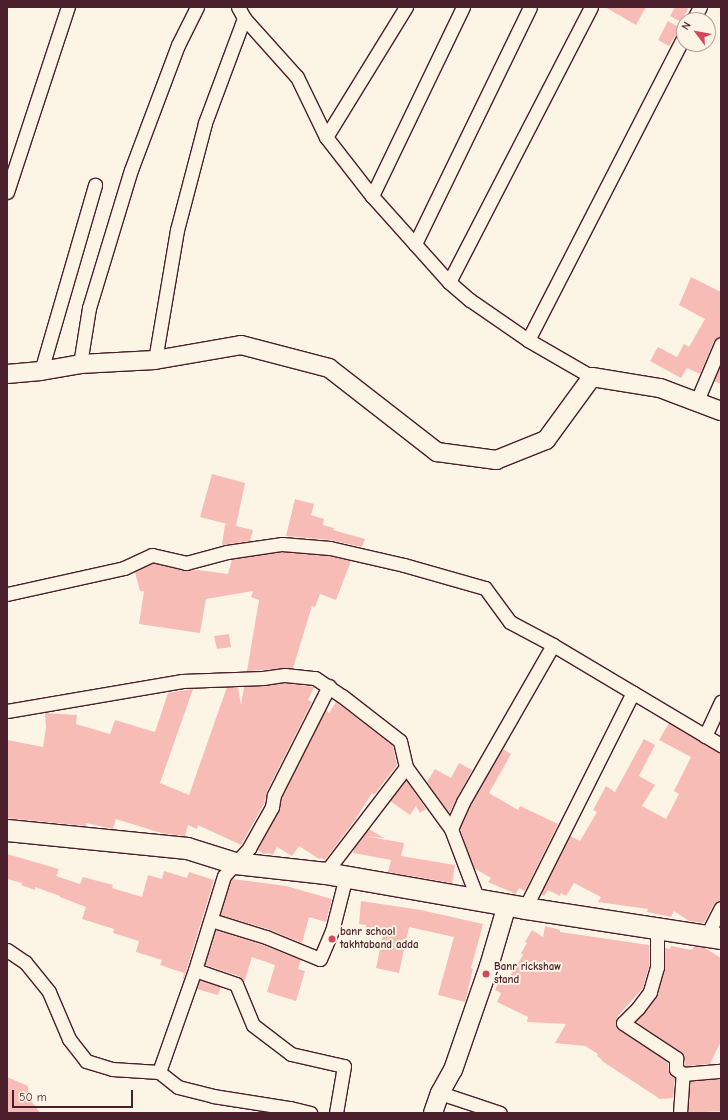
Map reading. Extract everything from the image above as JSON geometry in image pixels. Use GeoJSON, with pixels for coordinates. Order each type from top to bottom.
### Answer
{"type":"FeatureCollection","features":[{"type":"Feature","properties":{"kind":"main road"},"geometry":{"type":"LineString","coordinates":[[7,374],[41,372],[80,364],[154,360],[241,345],[329,368],[437,452],[496,460],[546,440],[592,377],[660,388],[696,403],[721,410]]}},
{"type":"Feature","properties":{"kind":"main road"},"geometry":{"type":"LineString","coordinates":[[7,830],[187,848],[235,863],[346,876],[478,900],[714,937]]}},
{"type":"Feature","properties":{"kind":"main road"},"geometry":{"type":"LineString","coordinates":[[433,1113],[440,1094],[456,1063],[489,966],[516,906]]}},
{"type":"Feature","properties":{"kind":"street"},"geometry":{"type":"LineString","coordinates":[[7,192],[68,7]]}},
{"type":"Feature","properties":{"kind":"street"},"geometry":{"type":"LineString","coordinates":[[80,364],[89,308],[131,170],[178,46],[197,7]]}},
{"type":"Feature","properties":{"kind":"street"},"geometry":{"type":"LineString","coordinates":[[326,137],[406,7]]}},
{"type":"Feature","properties":{"kind":"street"},"geometry":{"type":"LineString","coordinates":[[372,196],[463,7]]}},
{"type":"Feature","properties":{"kind":"street"},"geometry":{"type":"LineString","coordinates":[[415,244],[530,7]]}},
{"type":"Feature","properties":{"kind":"street"},"geometry":{"type":"LineString","coordinates":[[449,282],[591,7]]}},
{"type":"Feature","properties":{"kind":"street"},"geometry":{"type":"LineString","coordinates":[[241,13],[297,77],[326,137],[372,196],[449,282],[470,300],[528,340],[592,377]]}},
{"type":"Feature","properties":{"kind":"street"},"geometry":{"type":"LineString","coordinates":[[154,360],[177,230],[205,123],[241,13]]}},
{"type":"Feature","properties":{"kind":"street"},"geometry":{"type":"LineString","coordinates":[[528,340],[676,52]]}},
{"type":"Feature","properties":{"kind":"street"},"geometry":{"type":"LineString","coordinates":[[41,372],[95,185]]}},
{"type":"Feature","properties":{"kind":"street"},"geometry":{"type":"LineString","coordinates":[[696,403],[721,344]]}},
{"type":"Feature","properties":{"kind":"street"},"geometry":{"type":"LineString","coordinates":[[7,594],[124,568],[152,555],[186,563],[227,552],[282,544],[330,548],[404,565],[485,588],[510,622],[553,645],[721,745]]}},
{"type":"Feature","properties":{"kind":"street"},"geometry":{"type":"LineString","coordinates":[[451,829],[463,802],[553,645]]}},
{"type":"Feature","properties":{"kind":"street"},"geometry":{"type":"LineString","coordinates":[[7,711],[182,681],[263,678],[285,674],[315,678],[329,686],[400,741],[406,766],[451,829],[478,900]]}},
{"type":"Feature","properties":{"kind":"street"},"geometry":{"type":"LineString","coordinates":[[159,1072],[195,970],[224,876],[249,848],[272,807],[274,795],[329,686]]}},
{"type":"Feature","properties":{"kind":"street"},"geometry":{"type":"LineString","coordinates":[[516,906],[633,692]]}},
{"type":"Feature","properties":{"kind":"street"},"geometry":{"type":"LineString","coordinates":[[705,736],[721,702]]}},
{"type":"Feature","properties":{"kind":"street"},"geometry":{"type":"LineString","coordinates":[[325,873],[406,766]]}},
{"type":"Feature","properties":{"kind":"street"},"geometry":{"type":"LineString","coordinates":[[211,920],[266,937],[320,959],[332,931],[346,876]]}},
{"type":"Feature","properties":{"kind":"street"},"geometry":{"type":"LineString","coordinates":[[714,937],[721,908]]}},
{"type":"Feature","properties":{"kind":"street"},"geometry":{"type":"LineString","coordinates":[[657,929],[657,967],[650,992],[638,1008],[623,1023],[676,1058],[676,1069],[683,1074],[721,1071]]}},
{"type":"Feature","properties":{"kind":"street"},"geometry":{"type":"LineString","coordinates":[[7,950],[25,962],[49,992],[69,1039],[86,1061],[112,1069],[159,1072],[178,1087],[310,1113]]}},
{"type":"Feature","properties":{"kind":"street"},"geometry":{"type":"LineString","coordinates":[[195,970],[236,984],[253,1025],[291,1054],[344,1066],[336,1113]]}},
{"type":"Feature","properties":{"kind":"street"},"geometry":{"type":"LineString","coordinates":[[680,1113],[683,1074]]}},
{"type":"Feature","properties":{"kind":"street"},"geometry":{"type":"LineString","coordinates":[[440,1094],[486,1111],[500,1113]]}},
{"type":"Feature","properties":{"kind":"building"},"geometry":{"type":"Polygon","coordinates":[[[605,7],[646,7],[636,25],[605,7]]]}},
{"type":"Feature","properties":{"kind":"building"},"geometry":{"type":"Polygon","coordinates":[[[675,7],[689,7],[686,12],[676,12],[676,19],[670,16],[675,7]]]}},
{"type":"Feature","properties":{"kind":"building"},"geometry":{"type":"Polygon","coordinates":[[[668,21],[676,26],[676,35],[669,46],[658,40],[668,21]]]}},
{"type":"Feature","properties":{"kind":"building"},"geometry":{"type":"Polygon","coordinates":[[[691,277],[721,292],[721,336],[714,341],[700,374],[687,368],[681,378],[650,361],[658,347],[677,357],[684,344],[689,347],[705,319],[679,305],[691,277]]]}},
{"type":"Feature","properties":{"kind":"building"},"geometry":{"type":"Polygon","coordinates":[[[721,364],[721,384],[714,381],[721,364]]]}},
{"type":"Feature","properties":{"kind":"building"},"geometry":{"type":"Polygon","coordinates":[[[212,474],[245,483],[236,526],[253,530],[250,541],[222,545],[225,524],[231,525],[200,517],[212,474]]]}},
{"type":"Feature","properties":{"kind":"building"},"geometry":{"type":"Polygon","coordinates":[[[295,499],[314,504],[311,515],[324,519],[323,525],[334,528],[333,530],[365,539],[362,547],[331,540],[286,536],[295,499]]]}},
{"type":"Feature","properties":{"kind":"building"},"geometry":{"type":"Polygon","coordinates":[[[282,552],[329,556],[351,561],[336,600],[320,594],[315,607],[312,606],[293,668],[247,671],[259,600],[251,597],[253,591],[206,599],[200,633],[139,624],[144,591],[140,591],[135,572],[153,563],[184,571],[198,570],[228,574],[232,559],[282,552]]]}},
{"type":"Feature","properties":{"kind":"building"},"geometry":{"type":"Polygon","coordinates":[[[229,634],[231,647],[217,649],[214,636],[229,634]]]}},
{"type":"Feature","properties":{"kind":"building"},"geometry":{"type":"Polygon","coordinates":[[[285,683],[314,687],[308,700],[312,702],[267,791],[264,804],[241,845],[198,825],[197,829],[188,825],[185,836],[161,833],[116,819],[113,829],[86,823],[86,826],[7,818],[7,740],[43,747],[46,727],[45,713],[77,715],[76,724],[110,734],[115,720],[155,732],[168,693],[193,689],[160,783],[189,795],[227,687],[238,687],[241,705],[244,687],[285,683]]]}},
{"type":"Feature","properties":{"kind":"building"},"geometry":{"type":"Polygon","coordinates":[[[336,702],[393,746],[397,765],[374,795],[372,793],[355,820],[325,860],[321,858],[319,859],[299,846],[292,856],[277,847],[273,855],[268,853],[264,854],[257,850],[279,811],[282,798],[326,710],[329,713],[336,702]]]}},
{"type":"Feature","properties":{"kind":"building"},"geometry":{"type":"Polygon","coordinates":[[[669,723],[721,753],[721,900],[714,904],[704,923],[689,921],[674,911],[671,917],[647,912],[648,909],[598,902],[601,897],[574,883],[566,896],[561,893],[560,896],[548,890],[544,896],[541,894],[570,836],[580,841],[597,812],[593,810],[606,786],[615,792],[644,739],[655,745],[639,776],[655,785],[642,806],[666,819],[679,794],[674,791],[691,757],[659,740],[669,723]]]}},
{"type":"Feature","properties":{"kind":"building"},"geometry":{"type":"Polygon","coordinates":[[[503,749],[511,754],[489,793],[518,810],[520,806],[558,824],[525,891],[519,888],[516,894],[488,882],[491,878],[474,868],[460,829],[470,806],[503,749]]]}},
{"type":"Feature","properties":{"kind":"building"},"geometry":{"type":"Polygon","coordinates":[[[459,763],[472,770],[449,813],[427,782],[435,769],[451,778],[459,763]]]}},
{"type":"Feature","properties":{"kind":"building"},"geometry":{"type":"Polygon","coordinates":[[[406,780],[426,809],[420,813],[416,806],[410,815],[390,801],[406,780]]]}},
{"type":"Feature","properties":{"kind":"building"},"geometry":{"type":"Polygon","coordinates":[[[369,829],[384,838],[365,836],[404,843],[401,856],[455,865],[452,883],[388,872],[391,860],[353,854],[354,849],[369,829]]]}},
{"type":"Feature","properties":{"kind":"building"},"geometry":{"type":"Polygon","coordinates":[[[7,854],[59,869],[56,876],[80,884],[83,877],[113,885],[112,888],[142,897],[148,875],[162,879],[164,871],[187,878],[189,872],[214,880],[182,984],[184,973],[160,965],[162,960],[136,952],[139,941],[113,933],[114,929],[82,919],[86,907],[35,887],[35,890],[21,885],[22,883],[7,879],[7,854]]]}},
{"type":"Feature","properties":{"kind":"building"},"geometry":{"type":"Polygon","coordinates":[[[232,879],[286,886],[332,899],[326,922],[309,917],[302,943],[268,929],[220,915],[232,879]]]}},
{"type":"Feature","properties":{"kind":"building"},"geometry":{"type":"Polygon","coordinates":[[[361,901],[421,910],[483,924],[471,968],[473,969],[465,1002],[438,995],[454,937],[409,927],[399,973],[376,968],[383,935],[365,933],[366,925],[359,924],[361,901]]]}},
{"type":"Feature","properties":{"kind":"building"},"geometry":{"type":"Polygon","coordinates":[[[545,926],[560,930],[560,932],[649,945],[649,966],[643,988],[617,1017],[616,1026],[619,1030],[668,1062],[669,1072],[675,1078],[673,1098],[660,1099],[602,1061],[597,1056],[598,1054],[585,1046],[555,1043],[566,1024],[527,1022],[528,1017],[497,1002],[501,993],[495,990],[501,976],[508,979],[523,955],[521,953],[532,930],[543,937],[545,926]]]}},
{"type":"Feature","properties":{"kind":"building"},"geometry":{"type":"Polygon","coordinates":[[[216,930],[263,945],[301,960],[298,969],[305,971],[296,1001],[267,992],[275,965],[252,957],[244,983],[239,976],[205,965],[216,930]]]}},
{"type":"Feature","properties":{"kind":"building"},"geometry":{"type":"Polygon","coordinates":[[[671,946],[692,950],[694,946],[705,948],[721,958],[721,1041],[710,1064],[685,1066],[681,1052],[636,1022],[658,994],[665,969],[665,948],[670,949],[671,946]]]}},
{"type":"Feature","properties":{"kind":"building"},"geometry":{"type":"Polygon","coordinates":[[[200,980],[221,987],[218,995],[197,989],[200,980]]]}},
{"type":"Feature","properties":{"kind":"building"},"geometry":{"type":"Polygon","coordinates":[[[7,1077],[28,1086],[29,1098],[40,1113],[7,1113],[7,1077]]]}},
{"type":"Feature","properties":{"kind":"building"},"geometry":{"type":"Polygon","coordinates":[[[721,1079],[721,1111],[688,1113],[690,1081],[721,1079]]]}},
{"type":"Feature","properties":{"kind":"place","name":"banr school takhtaband adda"},"geometry":{"type":"Point","coordinates":[332,939]}},
{"type":"Feature","properties":{"kind":"place","name":"Banr rickshaw stand"},"geometry":{"type":"Point","coordinates":[486,974]}}]}
